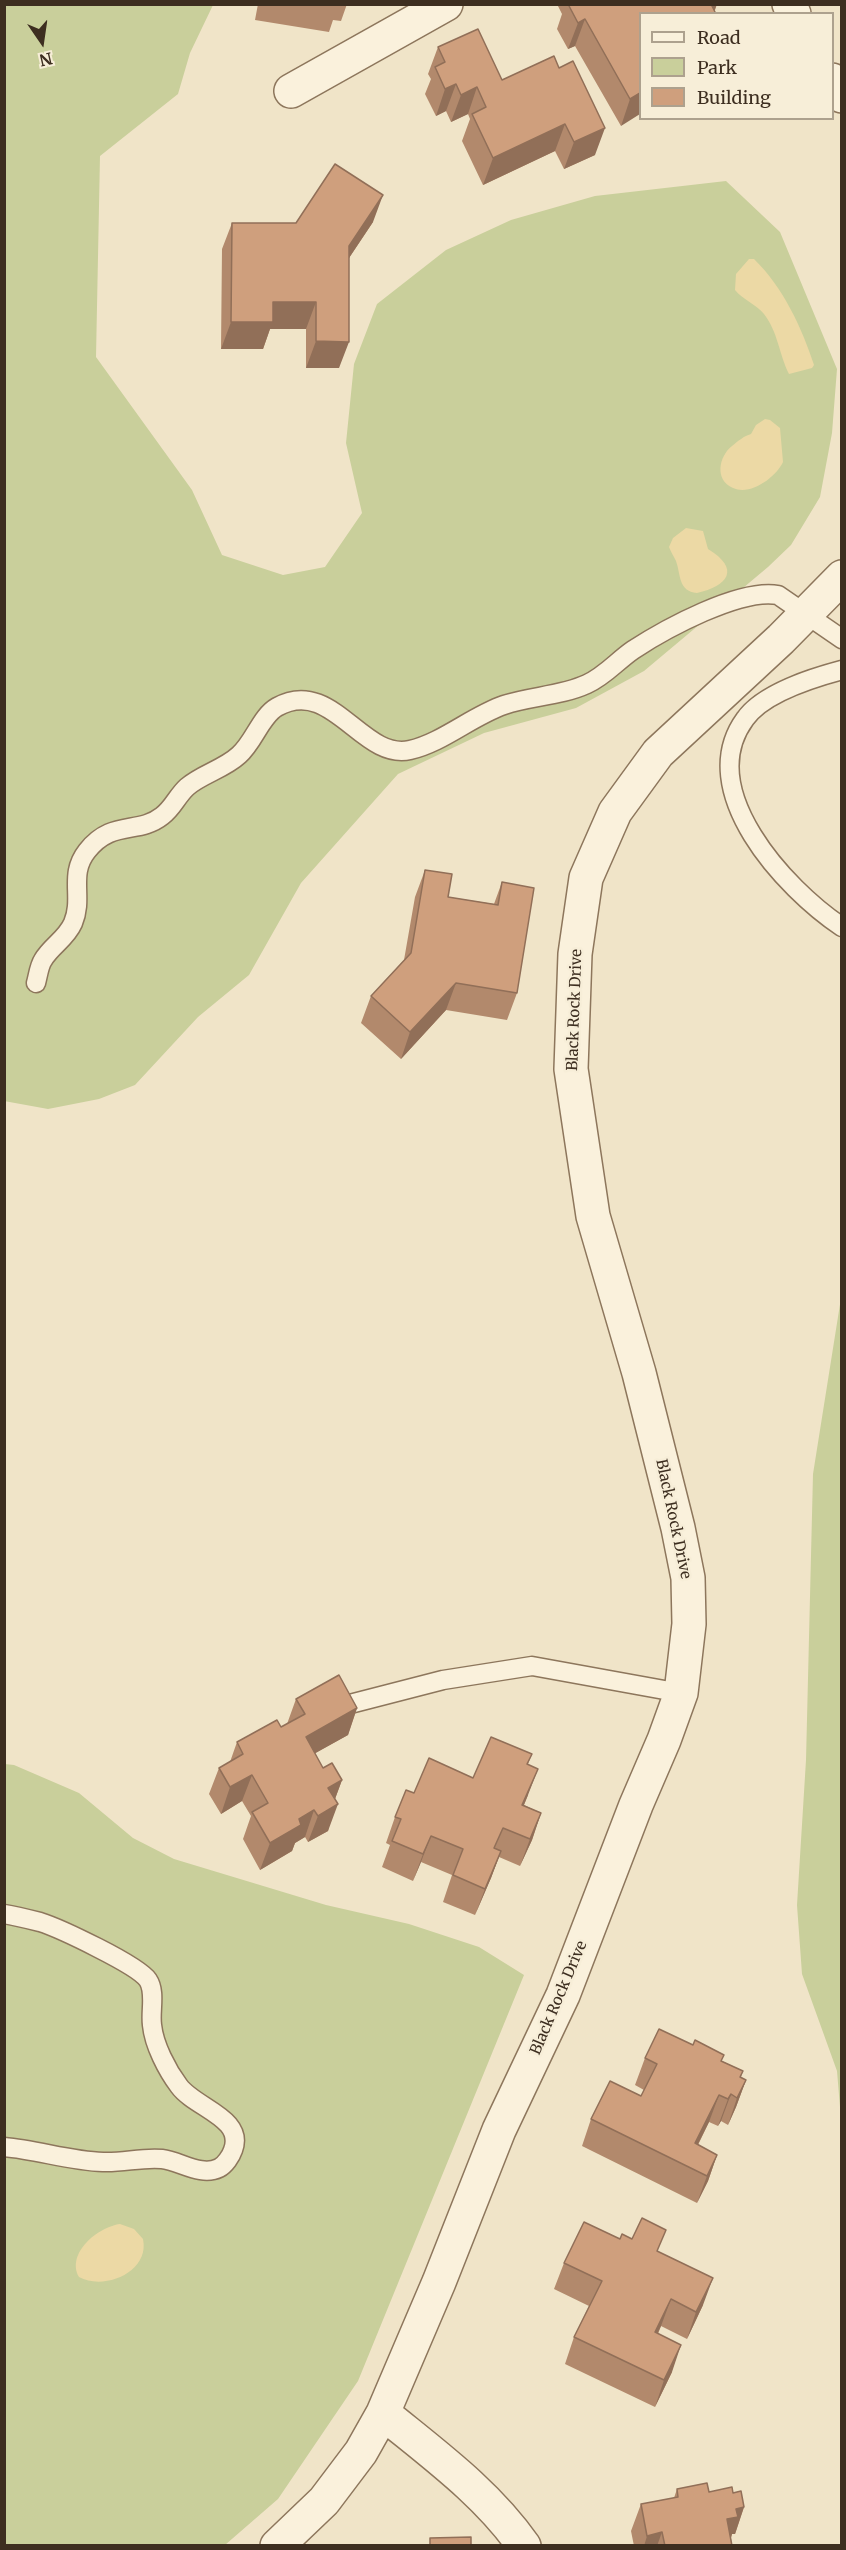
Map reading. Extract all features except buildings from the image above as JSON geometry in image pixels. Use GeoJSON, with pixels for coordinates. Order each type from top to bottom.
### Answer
{"type":"FeatureCollection","features":[{"type":"Feature","properties":{"kind":"street"},"geometry":{"type":"LineString","coordinates":[[291,91],[446,4]]}},
{"type":"Feature","properties":{"kind":"street"},"geometry":{"type":"LineString","coordinates":[[834,83],[842,96]]}},
{"type":"Feature","properties":{"kind":"street","name":"Black Rock Drive"},"geometry":{"type":"LineString","coordinates":[[277,2546],[324,2501],[361,2452],[382,2413],[439,2282],[499,2130],[563,1995],[681,1694],[689,1624],[688,1578],[678,1528],[639,1373],[593,1216],[571,1069],[575,954],[586,878],[615,812],[658,753],[806,614],[842,577]]}},
{"type":"Feature","properties":{"kind":"street"},"geometry":{"type":"LineString","coordinates":[[382,2413],[466,2480],[506,2521],[524,2546]]}},
{"type":"Feature","properties":{"kind":"lane"},"geometry":{"type":"LineString","coordinates":[[36,983],[42,961],[64,937],[73,923],[78,897],[76,869],[85,853],[97,839],[116,830],[161,818],[188,786],[229,764],[240,755],[268,715],[277,707],[305,700],[318,704],[336,713],[384,747],[396,751],[410,750],[428,743],[476,716],[506,704],[572,690],[589,683],[632,651],[712,609],[771,594],[778,595],[842,639]]}},
{"type":"Feature","properties":{"kind":"lane"},"geometry":{"type":"LineString","coordinates":[[842,670],[797,685],[757,707],[745,719],[734,739],[729,760],[730,778],[736,800],[765,854],[805,900],[842,927]]}},
{"type":"Feature","properties":{"kind":"lane"},"geometry":{"type":"LineString","coordinates":[[346,1705],[443,1680],[532,1666],[681,1694]]}},
{"type":"Feature","properties":{"kind":"lane"},"geometry":{"type":"LineString","coordinates":[[4,1914],[42,1923],[119,1959],[148,1980],[151,1990],[154,2036],[167,2066],[190,2098],[227,2121],[233,2131],[235,2144],[231,2155],[220,2168],[208,2170],[189,2168],[165,2159],[106,2162],[4,2147]]}},
{"type":"Feature","properties":{"kind":"green space"},"geometry":{"type":"Polygon","coordinates":[[[4,5],[213,5],[190,53],[178,94],[100,156],[96,357],[192,490],[222,555],[283,575],[325,567],[362,513],[346,443],[354,364],[377,304],[446,250],[511,220],[595,196],[726,181],[780,232],[837,369],[832,433],[820,497],[791,545],[768,567],[644,671],[576,708],[484,733],[398,774],[301,883],[249,975],[198,1017],[135,1085],[99,1099],[48,1109],[4,1101],[4,5]]]}},
{"type":"Feature","properties":{"kind":"green space"},"geometry":{"type":"Polygon","coordinates":[[[841,1298],[841,2119],[837,2071],[802,1974],[797,1905],[806,1760],[813,1474],[841,1298]]]}},
{"type":"Feature","properties":{"kind":"green space"},"geometry":{"type":"Polygon","coordinates":[[[5,1764],[14,1765],[79,1793],[133,1838],[174,1859],[326,1905],[409,1924],[479,1947],[524,1975],[358,2381],[278,2499],[225,2545],[5,2545],[5,1764]]]}},
{"type":"Feature","properties":{"kind":"sand"},"geometry":{"type":"Polygon","coordinates":[[[749,259],[754,259],[783,295],[804,337],[814,365],[812,368],[789,374],[769,321],[761,311],[735,290],[736,274],[749,259]]]}},
{"type":"Feature","properties":{"kind":"sand"},"geometry":{"type":"Polygon","coordinates":[[[765,419],[780,428],[783,462],[775,474],[762,484],[740,490],[733,488],[727,484],[721,474],[720,468],[724,456],[732,446],[751,434],[756,425],[765,419]]]}},
{"type":"Feature","properties":{"kind":"sand"},"geometry":{"type":"Polygon","coordinates":[[[686,528],[703,531],[708,549],[725,563],[727,570],[723,581],[708,590],[697,593],[683,586],[676,561],[669,547],[673,538],[686,528]]]}},
{"type":"Feature","properties":{"kind":"sand"},"geometry":{"type":"Polygon","coordinates":[[[120,2224],[134,2229],[143,2239],[143,2251],[139,2261],[123,2276],[112,2280],[89,2281],[79,2277],[76,2268],[80,2250],[102,2230],[120,2224]]]}}]}
